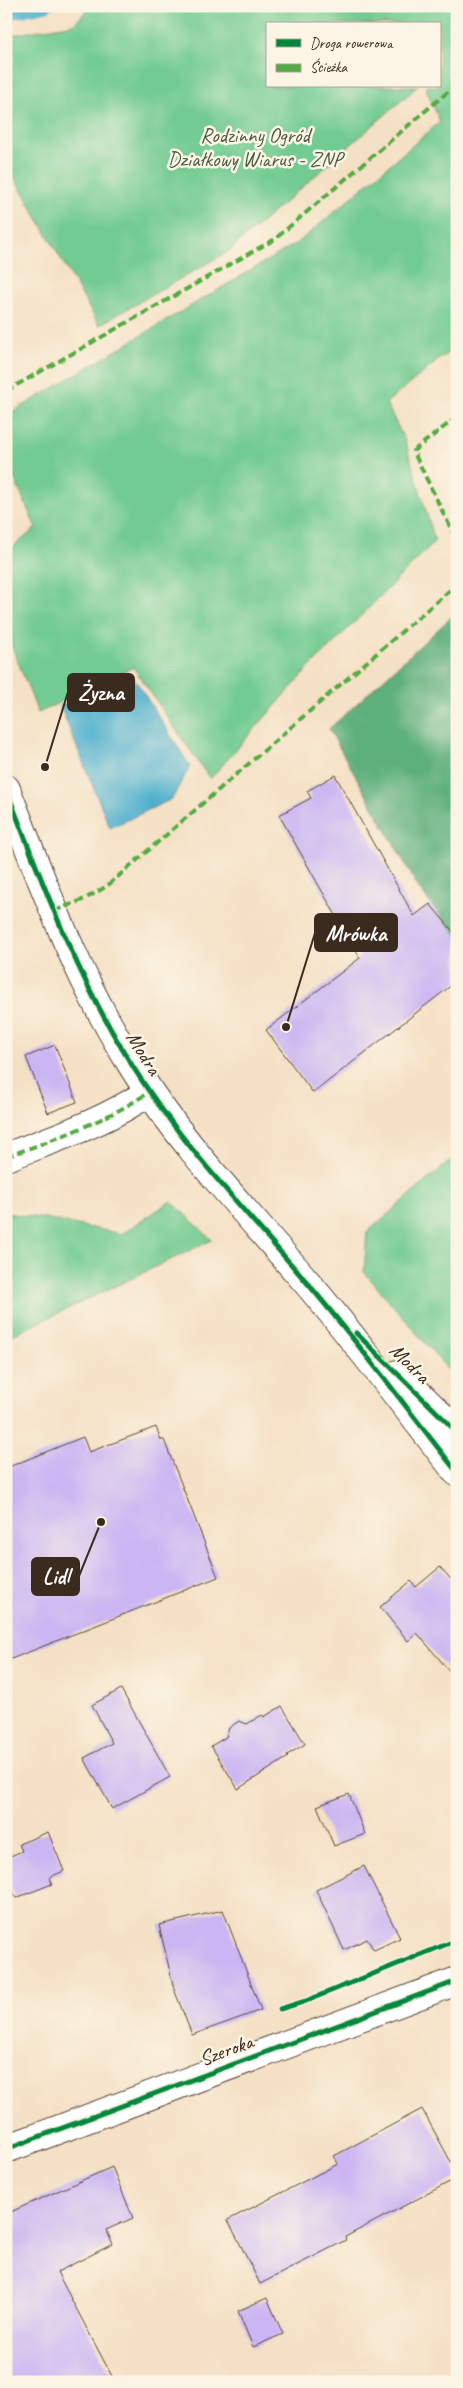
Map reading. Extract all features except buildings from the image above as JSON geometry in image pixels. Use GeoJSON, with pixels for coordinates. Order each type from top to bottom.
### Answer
{"type":"FeatureCollection","features":[{"type":"Feature","properties":{"kind":"street","name":"Modra"},"geometry":{"type":"LineString","coordinates":[[6,789],[74,960],[105,1021],[149,1092],[206,1164],[318,1296],[457,1472]]}},
{"type":"Feature","properties":{"kind":"street"},"geometry":{"type":"LineString","coordinates":[[6,1158],[103,1119],[149,1092]]}},
{"type":"Feature","properties":{"kind":"street","name":"Modra"},"geometry":{"type":"LineString","coordinates":[[318,1296],[457,1432]]}},
{"type":"Feature","properties":{"kind":"street","name":"Szeroka"},"geometry":{"type":"LineString","coordinates":[[6,2149],[457,1981]]}},
{"type":"Feature","properties":{"kind":"green space","name":"Rodzinny Ogród Działkowy Wiarus - ZNP"},"geometry":{"type":"Polygon","coordinates":[[[91,6],[457,6],[457,345],[386,403],[405,441],[435,541],[307,670],[210,779],[133,667],[38,713],[6,631],[6,553],[36,528],[6,459],[6,416],[300,241],[440,122],[426,88],[440,88],[440,22],[266,22],[266,88],[416,88],[229,251],[99,325],[6,163],[6,36],[74,24],[91,6]]]}},
{"type":"Feature","properties":{"kind":"green space"},"geometry":{"type":"Polygon","coordinates":[[[457,612],[457,937],[420,890],[329,729],[457,612]]]}},
{"type":"Feature","properties":{"kind":"green space"},"geometry":{"type":"Polygon","coordinates":[[[451,1160],[457,1167],[457,1380],[364,1272],[367,1232],[451,1160]]]}},
{"type":"Feature","properties":{"kind":"green space"},"geometry":{"type":"Polygon","coordinates":[[[171,1201],[212,1240],[6,1338],[6,1213],[122,1234],[171,1201]]]}},
{"type":"Feature","properties":{"kind":"water"},"geometry":{"type":"Polygon","coordinates":[[[134,678],[190,766],[172,799],[110,828],[60,706],[134,678]]]}},
{"type":"Feature","properties":{"kind":"waterway"},"geometry":{"type":"LineString","coordinates":[[6,15],[47,6]]}},
{"type":"Feature","properties":{"kind":"marked path"},"geometry":{"type":"LineString","coordinates":[[6,391],[275,239],[457,84]]}},
{"type":"Feature","properties":{"kind":"marked path"},"geometry":{"type":"LineString","coordinates":[[457,417],[413,451],[457,541]]}},
{"type":"Feature","properties":{"kind":"marked path"},"geometry":{"type":"LineString","coordinates":[[54,911],[85,899],[107,886],[457,584]]}},
{"type":"Feature","properties":{"kind":"marked path"},"geometry":{"type":"LineString","coordinates":[[6,1157],[98,1121],[149,1092]]}},
{"type":"Feature","properties":{"kind":"cycle path"},"geometry":{"type":"LineString","coordinates":[[6,789],[75,960],[108,1025],[145,1086],[186,1141],[338,1320],[457,1472]]}},
{"type":"Feature","properties":{"kind":"cycle path"},"geometry":{"type":"LineString","coordinates":[[356,1333],[457,1432]]}},
{"type":"Feature","properties":{"kind":"cycle path"},"geometry":{"type":"LineString","coordinates":[[280,2009],[306,2001],[457,1940]]}},
{"type":"Feature","properties":{"kind":"cycle path"},"geometry":{"type":"LineString","coordinates":[[6,2149],[457,1981]]}},
{"type":"Feature","properties":{"kind":"place","name":"Żyzna"},"geometry":{"type":"Point","coordinates":[45,767]}},
{"type":"Feature","properties":{"kind":"place","name":"Mrówka"},"geometry":{"type":"Point","coordinates":[286,1027]}},
{"type":"Feature","properties":{"kind":"place","name":"Lidl"},"geometry":{"type":"Point","coordinates":[101,1522]}}]}
